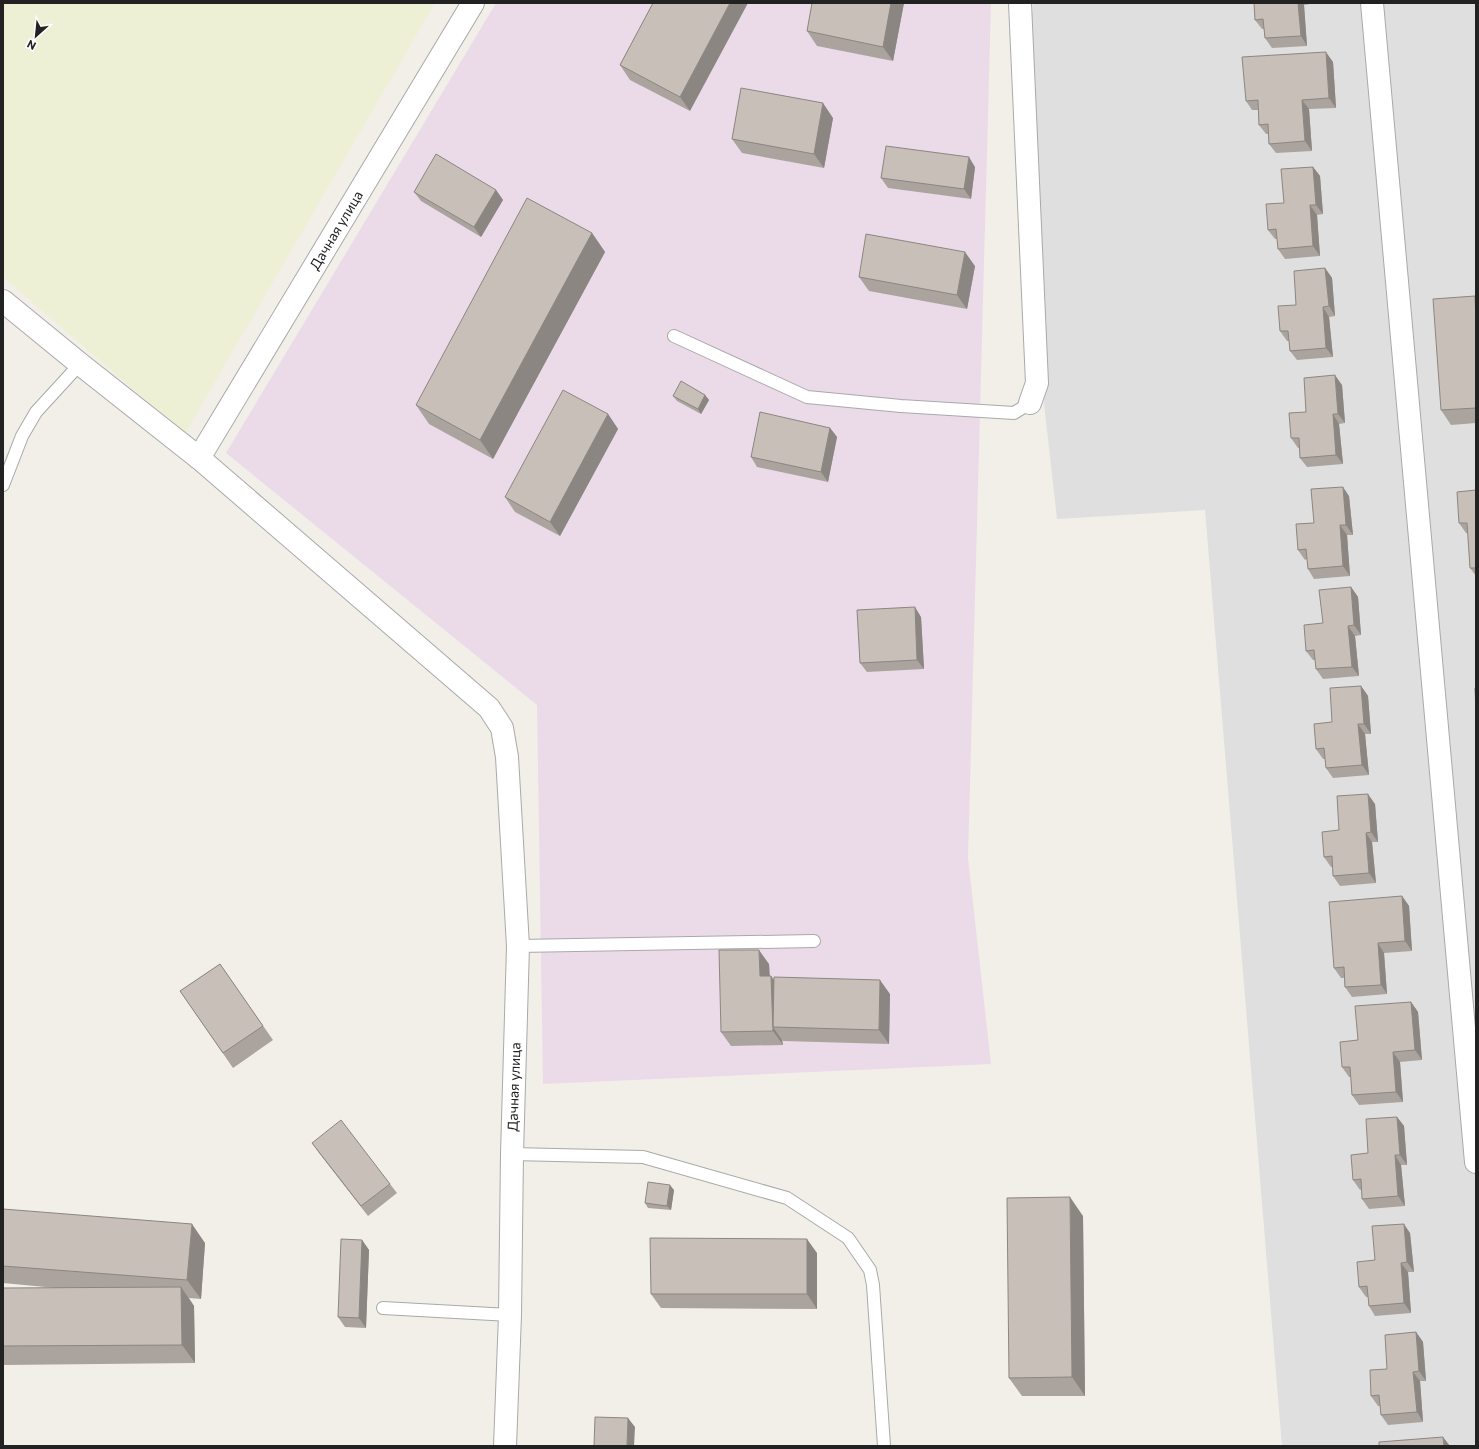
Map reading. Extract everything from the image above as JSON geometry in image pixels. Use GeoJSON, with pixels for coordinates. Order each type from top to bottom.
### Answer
{"type":"FeatureCollection","features":[{"type":"Feature","properties":{"kind":"street","name":"Дачная улица"},"geometry":{"type":"LineString","coordinates":[[473,3],[199,458],[489,708],[502,728],[508,756],[518,946],[512,1154],[510,1315],[505,1446]]}},
{"type":"Feature","properties":{"kind":"street"},"geometry":{"type":"LineString","coordinates":[[1020,3],[1037,382],[1030,402]]}},
{"type":"Feature","properties":{"kind":"street"},"geometry":{"type":"LineString","coordinates":[[1372,3],[1476,1162]]}},
{"type":"Feature","properties":{"kind":"street"},"geometry":{"type":"LineString","coordinates":[[3,301],[199,458]]}},
{"type":"Feature","properties":{"kind":"lane"},"geometry":{"type":"LineString","coordinates":[[674,336],[807,397],[901,406],[1014,412],[1030,402]]}},
{"type":"Feature","properties":{"kind":"lane"},"geometry":{"type":"LineString","coordinates":[[3,485],[22,436],[36,412],[80,364]]}},
{"type":"Feature","properties":{"kind":"lane"},"geometry":{"type":"LineString","coordinates":[[518,946],[814,941]]}},
{"type":"Feature","properties":{"kind":"lane"},"geometry":{"type":"LineString","coordinates":[[512,1154],[643,1157],[787,1198],[848,1238],[870,1270],[873,1285],[884,1446]]}},
{"type":"Feature","properties":{"kind":"lane"},"geometry":{"type":"LineString","coordinates":[[383,1308],[510,1315]]}},
{"type":"Feature","properties":{"kind":"shaded area"},"geometry":{"type":"Polygon","coordinates":[[[496,3],[991,3],[968,858],[991,1064],[543,1084],[537,705],[226,453],[496,3]]]}},
{"type":"Feature","properties":{"kind":"shaded area"},"geometry":{"type":"Polygon","coordinates":[[[1033,3],[1476,3],[1476,1446],[1282,1446],[1205,510],[1057,519],[1032,297],[1029,64],[1033,3]]]}},
{"type":"Feature","properties":{"kind":"green space"},"geometry":{"type":"Polygon","coordinates":[[[3,3],[435,3],[185,434],[3,277],[3,3]]]}},
{"type":"Feature","properties":{"kind":"building"},"geometry":{"type":"Polygon","coordinates":[[[653,3],[730,3],[680,97],[620,65],[653,3]]]}},
{"type":"Feature","properties":{"kind":"building"},"geometry":{"type":"Polygon","coordinates":[[[812,3],[891,3],[883,47],[807,31],[812,3]]]}},
{"type":"Feature","properties":{"kind":"building"},"geometry":{"type":"Polygon","coordinates":[[[1254,3],[1298,3],[1301,36],[1265,38],[1263,19],[1255,20],[1254,3]]]}},
{"type":"Feature","properties":{"kind":"building"},"geometry":{"type":"Polygon","coordinates":[[[1326,52],[1329,98],[1302,100],[1305,141],[1269,144],[1268,124],[1259,125],[1258,100],[1246,101],[1242,57],[1326,52]]]}},
{"type":"Feature","properties":{"kind":"building"},"geometry":{"type":"Polygon","coordinates":[[[741,88],[823,103],[814,154],[732,139],[741,88]]]}},
{"type":"Feature","properties":{"kind":"building"},"geometry":{"type":"Polygon","coordinates":[[[886,146],[969,157],[964,189],[881,178],[886,146]]]}},
{"type":"Feature","properties":{"kind":"building"},"geometry":{"type":"Polygon","coordinates":[[[436,154],[496,190],[474,227],[414,192],[436,154]]]}},
{"type":"Feature","properties":{"kind":"building"},"geometry":{"type":"Polygon","coordinates":[[[1313,167],[1316,205],[1310,205],[1313,246],[1278,249],[1276,229],[1268,230],[1266,204],[1284,203],[1281,169],[1313,167]]]}},
{"type":"Feature","properties":{"kind":"building"},"geometry":{"type":"Polygon","coordinates":[[[527,198],[592,233],[480,440],[416,405],[527,198]]]}},
{"type":"Feature","properties":{"kind":"building"},"geometry":{"type":"Polygon","coordinates":[[[866,234],[965,252],[957,295],[859,277],[866,234]]]}},
{"type":"Feature","properties":{"kind":"building"},"geometry":{"type":"Polygon","coordinates":[[[1325,268],[1329,306],[1323,307],[1326,348],[1290,351],[1288,331],[1280,331],[1278,306],[1296,305],[1294,271],[1325,268]]]}},
{"type":"Feature","properties":{"kind":"building"},"geometry":{"type":"Polygon","coordinates":[[[1475,296],[1476,408],[1441,410],[1433,299],[1475,296]]]}},
{"type":"Feature","properties":{"kind":"building"},"geometry":{"type":"Polygon","coordinates":[[[1335,375],[1338,414],[1333,414],[1336,455],[1300,458],[1299,438],[1291,438],[1289,413],[1306,412],[1304,378],[1335,375]]]}},
{"type":"Feature","properties":{"kind":"building"},"geometry":{"type":"Polygon","coordinates":[[[681,381],[705,395],[698,409],[673,396],[681,381]]]}},
{"type":"Feature","properties":{"kind":"building"},"geometry":{"type":"Polygon","coordinates":[[[563,390],[608,414],[550,522],[505,497],[563,390]]]}},
{"type":"Feature","properties":{"kind":"building"},"geometry":{"type":"Polygon","coordinates":[[[760,412],[830,428],[821,472],[751,457],[760,412]]]}},
{"type":"Feature","properties":{"kind":"building"},"geometry":{"type":"Polygon","coordinates":[[[1343,487],[1346,525],[1340,525],[1343,566],[1308,569],[1306,549],[1298,550],[1296,524],[1314,523],[1311,489],[1343,487]]]}},
{"type":"Feature","properties":{"kind":"building"},"geometry":{"type":"Polygon","coordinates":[[[1476,490],[1476,568],[1470,568],[1467,523],[1459,523],[1457,492],[1476,490]]]}},
{"type":"Feature","properties":{"kind":"building"},"geometry":{"type":"Polygon","coordinates":[[[1351,587],[1354,625],[1348,626],[1352,667],[1316,669],[1314,650],[1306,651],[1304,625],[1323,623],[1319,590],[1351,587]]]}},
{"type":"Feature","properties":{"kind":"building"},"geometry":{"type":"Polygon","coordinates":[[[915,607],[917,660],[860,663],[857,610],[915,607]]]}},
{"type":"Feature","properties":{"kind":"building"},"geometry":{"type":"Polygon","coordinates":[[[1361,686],[1364,724],[1358,724],[1362,765],[1326,768],[1324,748],[1316,749],[1314,724],[1332,722],[1330,688],[1361,686]]]}},
{"type":"Feature","properties":{"kind":"building"},"geometry":{"type":"Polygon","coordinates":[[[1475,688],[1476,688],[1476,711],[1475,688]]]}},
{"type":"Feature","properties":{"kind":"building"},"geometry":{"type":"Polygon","coordinates":[[[1368,794],[1371,832],[1366,833],[1369,873],[1333,876],[1332,856],[1324,857],[1322,832],[1339,830],[1337,796],[1368,794]]]}},
{"type":"Feature","properties":{"kind":"building"},"geometry":{"type":"Polygon","coordinates":[[[1402,896],[1405,941],[1378,943],[1381,985],[1345,987],[1344,967],[1334,968],[1329,902],[1402,896]]]}},
{"type":"Feature","properties":{"kind":"building"},"geometry":{"type":"Polygon","coordinates":[[[719,950],[759,950],[760,976],[771,976],[773,1031],[721,1032],[719,950]]]}},
{"type":"Feature","properties":{"kind":"building"},"geometry":{"type":"Polygon","coordinates":[[[220,964],[263,1026],[223,1053],[180,991],[220,964]]]}},
{"type":"Feature","properties":{"kind":"building"},"geometry":{"type":"Polygon","coordinates":[[[774,977],[880,980],[879,1030],[773,1027],[774,977]]]}},
{"type":"Feature","properties":{"kind":"building"},"geometry":{"type":"Polygon","coordinates":[[[1411,1002],[1415,1050],[1393,1052],[1396,1092],[1352,1095],[1350,1067],[1342,1067],[1340,1042],[1358,1040],[1355,1006],[1411,1002]]]}},
{"type":"Feature","properties":{"kind":"building"},"geometry":{"type":"Polygon","coordinates":[[[1397,1117],[1400,1155],[1395,1155],[1398,1196],[1362,1199],[1361,1179],[1353,1180],[1351,1155],[1368,1153],[1366,1119],[1397,1117]]]}},
{"type":"Feature","properties":{"kind":"building"},"geometry":{"type":"Polygon","coordinates":[[[341,1120],[390,1184],[361,1206],[312,1143],[341,1120]]]}},
{"type":"Feature","properties":{"kind":"building"},"geometry":{"type":"Polygon","coordinates":[[[648,1182],[670,1185],[667,1206],[645,1203],[648,1182]]]}},
{"type":"Feature","properties":{"kind":"building"},"geometry":{"type":"Polygon","coordinates":[[[1070,1197],[1072,1377],[1009,1378],[1007,1198],[1070,1197]]]}},
{"type":"Feature","properties":{"kind":"building"},"geometry":{"type":"Polygon","coordinates":[[[3,1209],[192,1224],[187,1280],[3,1266],[3,1209]]]}},
{"type":"Feature","properties":{"kind":"building"},"geometry":{"type":"Polygon","coordinates":[[[1404,1224],[1407,1262],[1401,1263],[1404,1303],[1369,1306],[1367,1286],[1359,1287],[1357,1262],[1375,1260],[1372,1226],[1404,1224]]]}},
{"type":"Feature","properties":{"kind":"building"},"geometry":{"type":"Polygon","coordinates":[[[650,1238],[807,1239],[807,1294],[651,1294],[650,1238]]]}},
{"type":"Feature","properties":{"kind":"building"},"geometry":{"type":"Polygon","coordinates":[[[341,1239],[362,1240],[359,1318],[338,1317],[341,1239]]]}},
{"type":"Feature","properties":{"kind":"building"},"geometry":{"type":"Polygon","coordinates":[[[181,1287],[182,1345],[3,1346],[3,1288],[181,1287]]]}},
{"type":"Feature","properties":{"kind":"building"},"geometry":{"type":"Polygon","coordinates":[[[1416,1332],[1419,1371],[1413,1372],[1417,1412],[1381,1415],[1379,1395],[1371,1396],[1370,1370],[1387,1369],[1385,1335],[1416,1332]]]}},
{"type":"Feature","properties":{"kind":"building"},"geometry":{"type":"Polygon","coordinates":[[[595,1417],[628,1418],[627,1446],[594,1446],[595,1417]]]}},
{"type":"Feature","properties":{"kind":"building"},"geometry":{"type":"Polygon","coordinates":[[[1443,1437],[1444,1446],[1379,1446],[1379,1442],[1443,1437]]]}}]}
